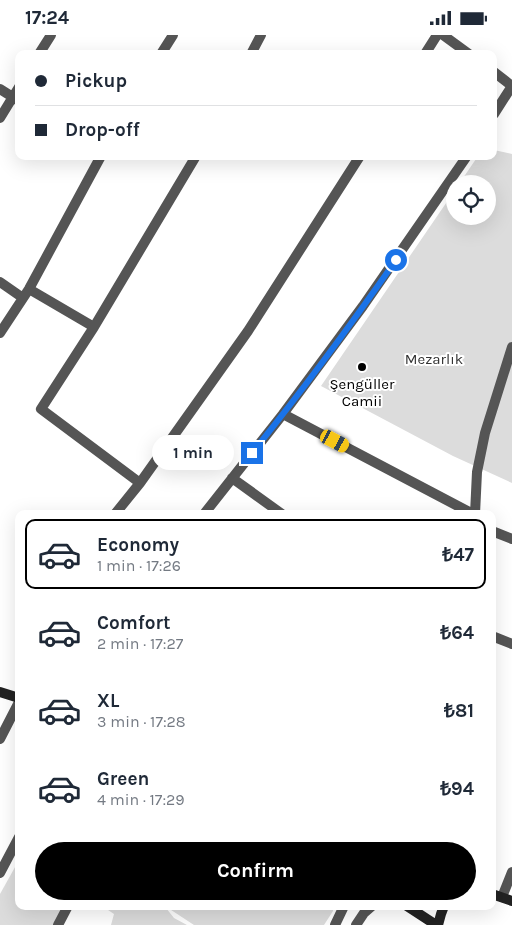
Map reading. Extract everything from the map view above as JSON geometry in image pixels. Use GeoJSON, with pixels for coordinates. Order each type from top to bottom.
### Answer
{"type":"FeatureCollection","features":[{"type":"Feature","properties":{"kind":"main road"},"geometry":{"type":"LineString","coordinates":[[0,692],[15,698]]}},
{"type":"Feature","properties":{"kind":"main road"},"geometry":{"type":"LineString","coordinates":[[413,910],[437,925],[443,910]]}},
{"type":"Feature","properties":{"kind":"street"},"geometry":{"type":"LineString","coordinates":[[42,50],[51,35]]}},
{"type":"Feature","properties":{"kind":"street"},"geometry":{"type":"LineString","coordinates":[[164,50],[173,35]]}},
{"type":"Feature","properties":{"kind":"street"},"geometry":{"type":"LineString","coordinates":[[253,50],[261,35]]}},
{"type":"Feature","properties":{"kind":"street"},"geometry":{"type":"LineString","coordinates":[[428,50],[437,35]]}},
{"type":"Feature","properties":{"kind":"street"},"geometry":{"type":"LineString","coordinates":[[443,35],[463,50]]}},
{"type":"Feature","properties":{"kind":"street"},"geometry":{"type":"LineString","coordinates":[[497,74],[512,85],[497,110]]}},
{"type":"Feature","properties":{"kind":"street"},"geometry":{"type":"LineString","coordinates":[[0,89],[15,99],[0,118]]}},
{"type":"Feature","properties":{"kind":"street"},"geometry":{"type":"LineString","coordinates":[[0,333],[26,293],[99,160]]}},
{"type":"Feature","properties":{"kind":"street"},"geometry":{"type":"LineString","coordinates":[[140,483],[41,409],[94,327],[194,160]]}},
{"type":"Feature","properties":{"kind":"street"},"geometry":{"type":"LineString","coordinates":[[118,510],[140,483],[248,331],[357,160]]}},
{"type":"Feature","properties":{"kind":"street"},"geometry":{"type":"LineString","coordinates":[[207,510],[283,415],[363,306],[464,160]]}},
{"type":"Feature","properties":{"kind":"street"},"geometry":{"type":"LineString","coordinates":[[0,282],[94,327]]}},
{"type":"Feature","properties":{"kind":"street"},"geometry":{"type":"LineString","coordinates":[[474,510],[478,472],[485,433],[512,347]]}},
{"type":"Feature","properties":{"kind":"street"},"geometry":{"type":"LineString","coordinates":[[283,415],[466,510]]}},
{"type":"Feature","properties":{"kind":"street"},"geometry":{"type":"LineString","coordinates":[[232,478],[276,510]]}},
{"type":"Feature","properties":{"kind":"street"},"geometry":{"type":"LineString","coordinates":[[496,533],[512,539]]}},
{"type":"Feature","properties":{"kind":"street"},"geometry":{"type":"LineString","coordinates":[[496,638],[512,644]]}},
{"type":"Feature","properties":{"kind":"street"},"geometry":{"type":"LineString","coordinates":[[0,739],[15,708]]}},
{"type":"Feature","properties":{"kind":"street"},"geometry":{"type":"LineString","coordinates":[[0,873],[15,845]]}},
{"type":"Feature","properties":{"kind":"street"},"geometry":{"type":"LineString","coordinates":[[502,897],[512,872]]}},
{"type":"Feature","properties":{"kind":"street"},"geometry":{"type":"LineString","coordinates":[[58,925],[66,910]]}},
{"type":"Feature","properties":{"kind":"street"},"geometry":{"type":"LineString","coordinates":[[335,925],[342,910]]}},
{"type":"Feature","properties":{"kind":"street"},"geometry":{"type":"LineString","coordinates":[[356,925],[367,910]]}},
{"type":"Feature","properties":{"kind":"green space","name":"Mezarlık"},"geometry":{"type":"Polygon","coordinates":[[[497,151],[512,154],[512,483],[453,456],[321,386],[446,203],[446,225],[496,225],[496,175],[465,175],[475,160],[497,160],[497,151]]]}},
{"type":"Feature","properties":{"kind":"green space"},"geometry":{"type":"Polygon","coordinates":[[[15,867],[15,910],[62,910],[56,925],[0,925],[0,894],[15,867]]]}},
{"type":"Feature","properties":{"kind":"green space"},"geometry":{"type":"Polygon","coordinates":[[[108,910],[168,910],[174,918],[187,925],[111,925],[114,914],[108,910]]]}},
{"type":"Feature","properties":{"kind":"green space"},"geometry":{"type":"Polygon","coordinates":[[[171,910],[333,910],[324,925],[194,925],[171,910]]]}},
{"type":"Feature","properties":{"kind":"place","name":"Şengüller Camii"},"geometry":{"type":"Point","coordinates":[362,367]}},
{"type":"Feature","properties":{"kind":"route"},"geometry":{"type":"LineString","coordinates":[[252,453],[283,415],[396,260]]}}]}
